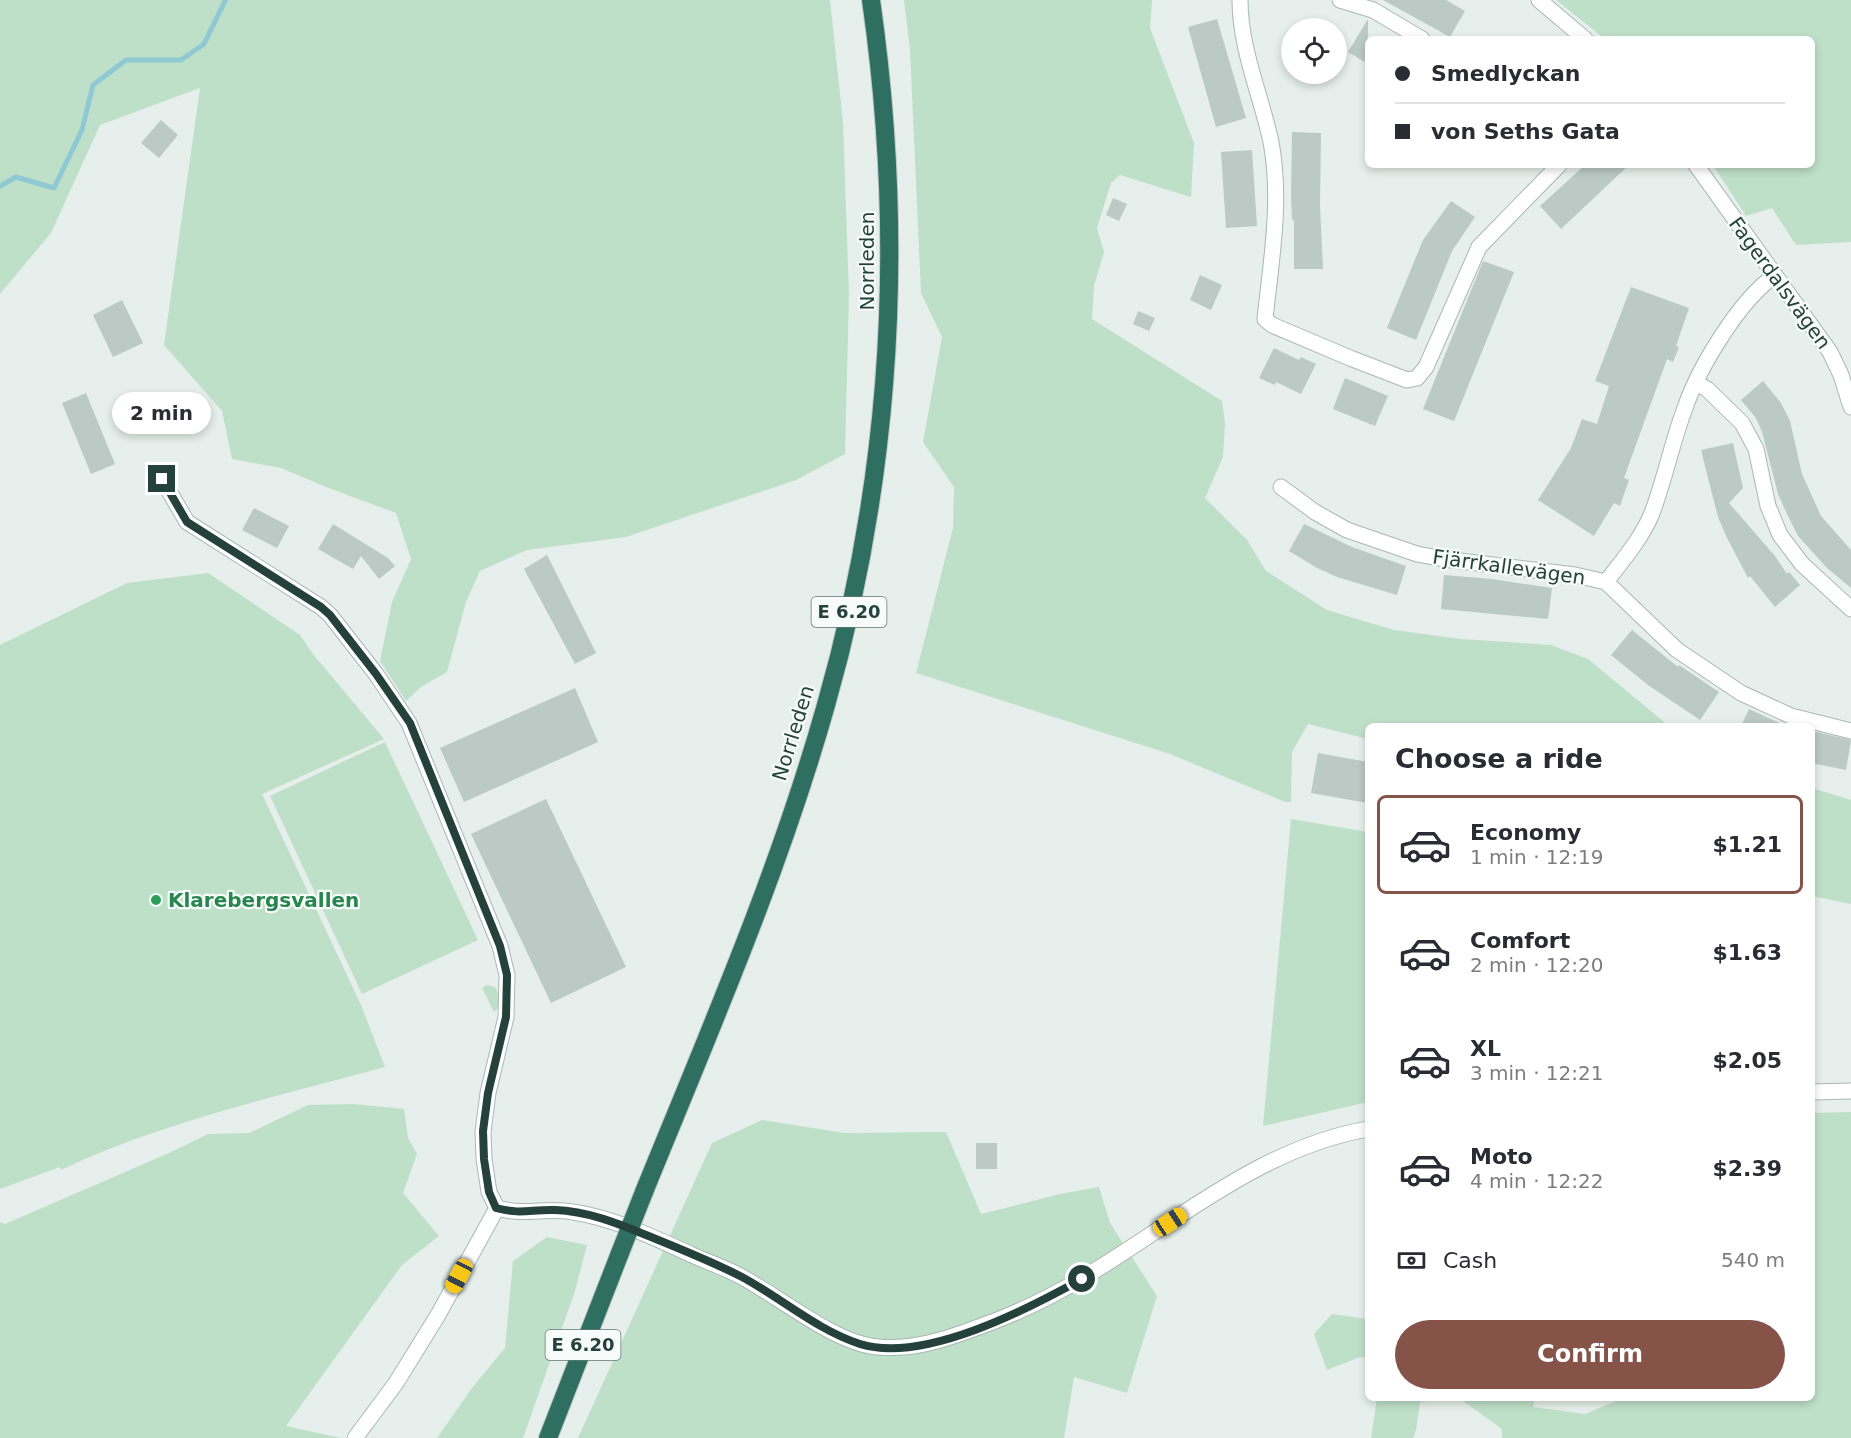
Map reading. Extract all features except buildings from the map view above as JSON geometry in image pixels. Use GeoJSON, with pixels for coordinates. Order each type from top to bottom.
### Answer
{"type":"FeatureCollection","features":[{"type":"Feature","properties":{"kind":"highway","name":"Norrleden"},"geometry":{"type":"LineString","coordinates":[[548,1438],[717,1012],[801,789],[827,703],[850,606],[863,544],[881,425],[889,324],[889,195],[884,102],[871,0]]}},
{"type":"Feature","properties":{"kind":"street"},"geometry":{"type":"LineString","coordinates":[[1240,0],[1244,40],[1271,143],[1277,201],[1265,319],[1272,325],[1407,380],[1417,378],[1426,367],[1479,247],[1556,168]]}},
{"type":"Feature","properties":{"kind":"street"},"geometry":{"type":"LineString","coordinates":[[1340,0],[1373,10],[1417,36]]}},
{"type":"Feature","properties":{"kind":"street"},"geometry":{"type":"LineString","coordinates":[[1539,0],[1581,36]]}},
{"type":"Feature","properties":{"kind":"street","name":"Fagerdalsvägen"},"geometry":{"type":"LineString","coordinates":[[1698,168],[1846,373],[1851,407]]}},
{"type":"Feature","properties":{"kind":"street"},"geometry":{"type":"LineString","coordinates":[[1606,582],[1637,540],[1651,516],[1685,406],[1696,383],[1742,308],[1757,288],[1774,276]]}},
{"type":"Feature","properties":{"kind":"street"},"geometry":{"type":"LineString","coordinates":[[1696,383],[1707,389],[1742,423],[1756,449],[1768,506],[1780,535],[1802,564],[1851,609]]}},
{"type":"Feature","properties":{"kind":"street"},"geometry":{"type":"LineString","coordinates":[[162,479],[187,522],[312,601],[330,615],[376,674],[410,723],[500,946],[507,975],[506,1017],[488,1093],[483,1131],[489,1192],[496,1208]]}},
{"type":"Feature","properties":{"kind":"street","name":"Fjärrkallevägen"},"geometry":{"type":"LineString","coordinates":[[1281,487],[1315,512],[1347,530],[1418,554],[1575,575],[1606,582],[1677,650],[1741,693],[1791,716],[1851,731]]}},
{"type":"Feature","properties":{"kind":"street"},"geometry":{"type":"LineString","coordinates":[[1815,1092],[1851,1091]]}},
{"type":"Feature","properties":{"kind":"street"},"geometry":{"type":"LineString","coordinates":[[496,1208],[521,1213],[552,1210],[572,1212],[604,1219],[675,1247],[741,1277],[828,1329],[860,1344],[894,1348],[924,1345],[1010,1316],[1082,1279],[1222,1188],[1266,1164],[1324,1140],[1365,1130]]}},
{"type":"Feature","properties":{"kind":"street"},"geometry":{"type":"LineString","coordinates":[[355,1438],[396,1383],[420,1344],[496,1208]]}},
{"type":"Feature","properties":{"kind":"green space"},"geometry":{"type":"Polygon","coordinates":[[[0,0],[830,0],[843,122],[849,294],[845,454],[796,480],[626,537],[527,550],[480,571],[466,602],[447,672],[421,687],[406,701],[380,661],[392,602],[411,559],[396,513],[281,468],[232,459],[222,411],[164,345],[200,88],[100,125],[51,233],[0,294],[0,0]]]}},
{"type":"Feature","properties":{"kind":"green space"},"geometry":{"type":"Polygon","coordinates":[[[904,0],[1152,0],[1150,28],[1194,143],[1191,197],[1120,175],[1111,183],[1097,228],[1104,252],[1094,286],[1092,319],[1222,401],[1225,423],[1223,457],[1205,498],[1247,540],[1266,571],[1327,610],[1394,630],[1461,639],[1551,645],[1588,659],[1665,723],[1365,723],[1365,738],[1308,724],[1292,752],[1291,802],[1285,802],[1170,754],[916,673],[953,528],[954,487],[923,442],[942,337],[921,293],[910,50],[904,0]]]}},
{"type":"Feature","properties":{"kind":"green space"},"geometry":{"type":"Polygon","coordinates":[[[1556,0],[1851,0],[1851,242],[1796,245],[1772,208],[1746,216],[1715,168],[1815,168],[1815,36],[1601,36],[1556,0]]]}},
{"type":"Feature","properties":{"kind":"green space","name":"Klarebergsvallen"},"geometry":{"type":"Polygon","coordinates":[[[208,573],[300,635],[313,654],[384,739],[262,794],[361,1005],[385,1067],[221,1111],[140,1137],[61,1170],[60,1167],[0,1189],[0,645],[127,583],[208,573]]]}},
{"type":"Feature","properties":{"kind":"green space"},"geometry":{"type":"Polygon","coordinates":[[[385,742],[478,940],[362,994],[270,796],[385,742]]]}},
{"type":"Feature","properties":{"kind":"green space"},"geometry":{"type":"Polygon","coordinates":[[[1815,789],[1851,800],[1851,904],[1815,897],[1815,789]]]}},
{"type":"Feature","properties":{"kind":"green space"},"geometry":{"type":"Polygon","coordinates":[[[1291,819],[1365,831],[1365,1103],[1263,1126],[1291,819]]]}},
{"type":"Feature","properties":{"kind":"green space"},"geometry":{"type":"Polygon","coordinates":[[[487,985],[495,987],[498,993],[498,1008],[494,1012],[482,988],[487,985]]]}},
{"type":"Feature","properties":{"kind":"green space"},"geometry":{"type":"Polygon","coordinates":[[[354,1104],[404,1109],[408,1138],[417,1154],[403,1193],[439,1236],[402,1265],[286,1426],[341,1438],[0,1438],[0,1222],[5,1224],[208,1134],[249,1133],[308,1105],[354,1104]]]}},
{"type":"Feature","properties":{"kind":"green space"},"geometry":{"type":"Polygon","coordinates":[[[1851,1112],[1851,1438],[1502,1438],[1502,1429],[1463,1401],[1534,1401],[1533,1407],[1585,1414],[1616,1401],[1815,1401],[1815,1113],[1851,1112]]]}},
{"type":"Feature","properties":{"kind":"green space"},"geometry":{"type":"Polygon","coordinates":[[[762,1120],[845,1133],[946,1132],[981,1214],[1060,1194],[1099,1187],[1110,1223],[1157,1296],[1127,1393],[1074,1377],[1064,1438],[578,1438],[712,1143],[762,1120]]]}},
{"type":"Feature","properties":{"kind":"green space"},"geometry":{"type":"Polygon","coordinates":[[[547,1237],[587,1245],[575,1291],[523,1438],[437,1438],[472,1388],[505,1348],[513,1261],[547,1237]]]}},
{"type":"Feature","properties":{"kind":"green space"},"geometry":{"type":"Polygon","coordinates":[[[1332,1314],[1365,1319],[1365,1358],[1360,1357],[1327,1370],[1314,1334],[1332,1314]]]}},
{"type":"Feature","properties":{"kind":"green space"},"geometry":{"type":"Polygon","coordinates":[[[1377,1401],[1427,1401],[1420,1402],[1413,1438],[1371,1438],[1377,1401]]]}},
{"type":"Feature","properties":{"kind":"waterway"},"geometry":{"type":"LineString","coordinates":[[0,186],[16,177],[54,188],[82,130],[93,85],[126,60],[181,60],[204,44],[225,1]]}},
{"type":"Feature","properties":{"kind":"place","name":"Klarebergsvallen"},"geometry":{"type":"Point","coordinates":[156,900]}},
{"type":"Feature","properties":{"kind":"route"},"geometry":{"type":"LineString","coordinates":[[162,479],[187,522],[206,536],[293,588],[330,615],[376,674],[410,723],[500,946],[507,975],[506,1017],[488,1093],[483,1131],[489,1192],[496,1208],[521,1213],[552,1210],[572,1212],[604,1219],[675,1247],[741,1277],[828,1329],[860,1344],[876,1347],[924,1345],[964,1332],[1010,1316],[1082,1279]]}}]}
